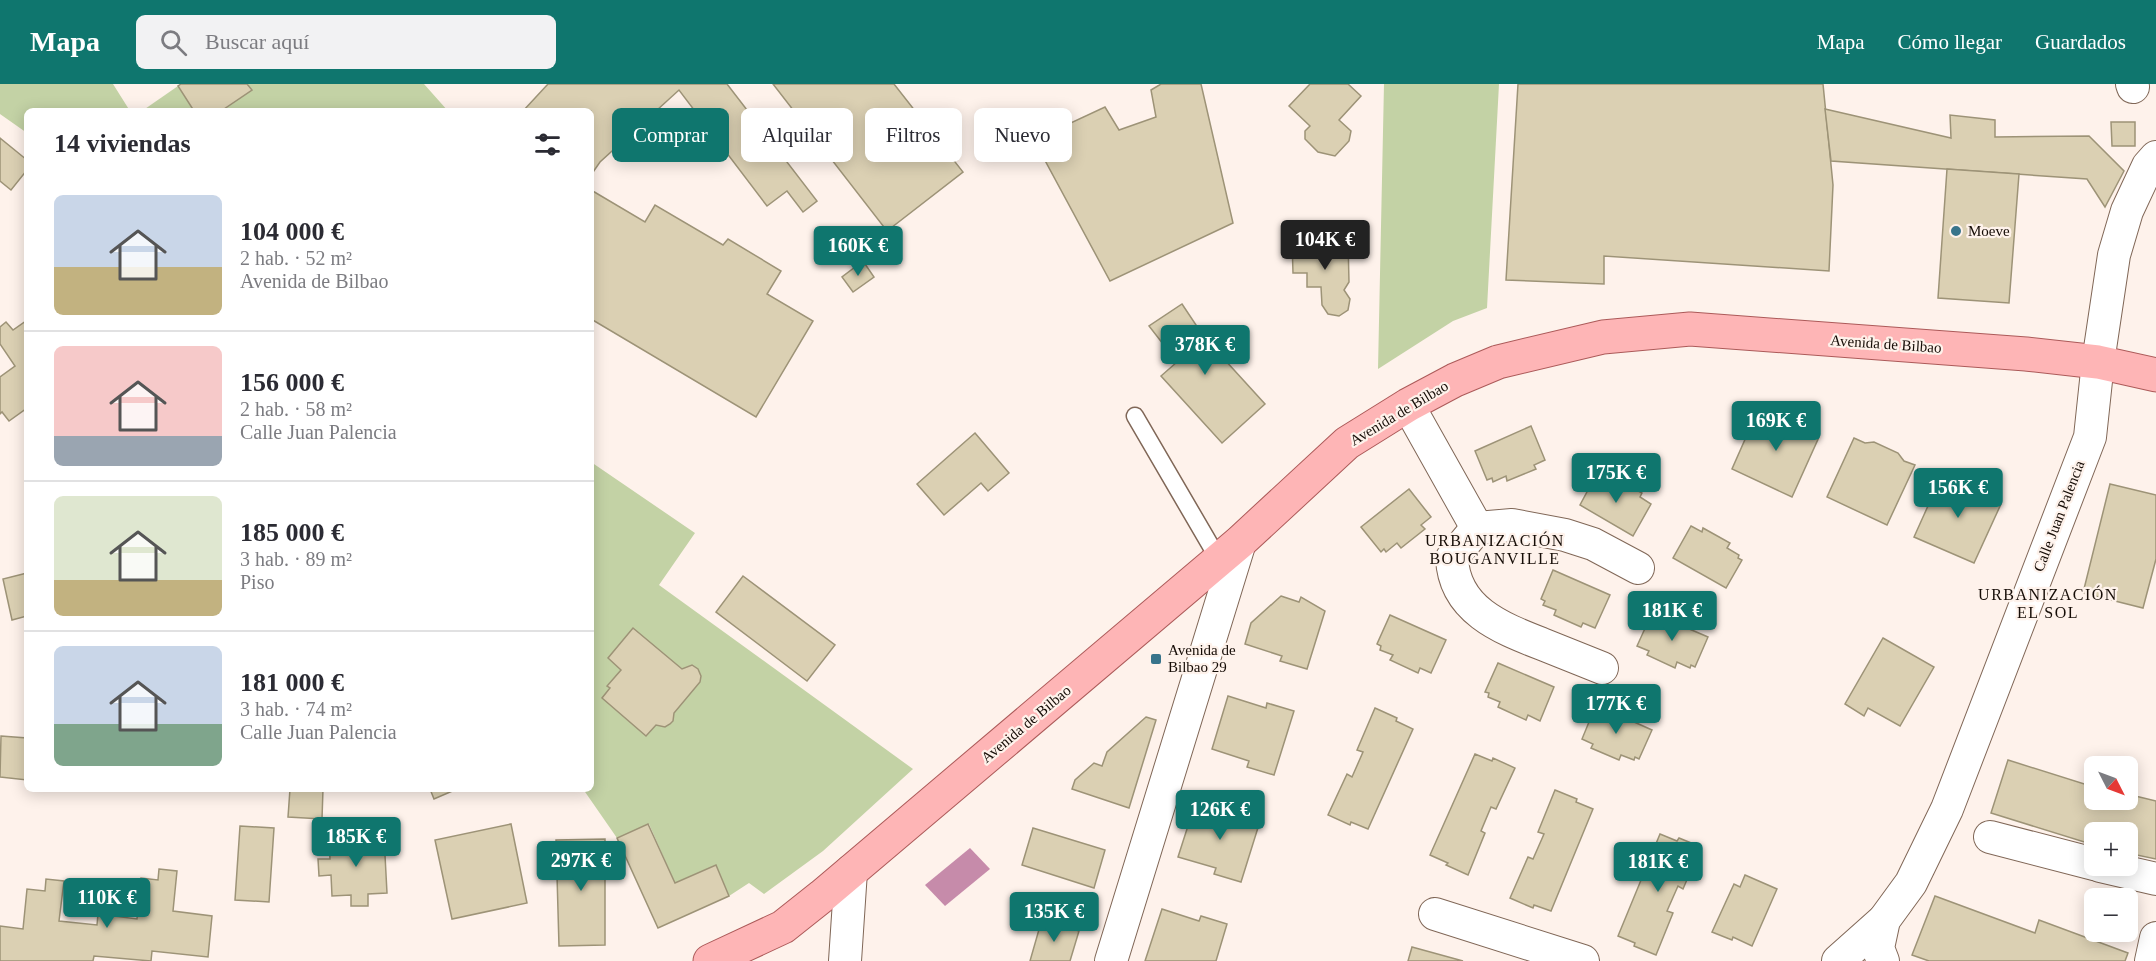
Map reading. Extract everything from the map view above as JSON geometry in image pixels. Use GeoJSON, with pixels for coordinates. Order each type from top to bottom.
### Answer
{"type":"FeatureCollection","features":[{"type":"Feature","properties":{"kind":"main road","name":"Avenida de Bilbao"},"geometry":{"type":"LineString","coordinates":[[710,961],[783,927],[887,842],[1230,551],[1347,443],[1408,405],[1455,380],[1498,362],[1603,337],[1690,329],[2026,354],[2098,362],[2156,375]]}},
{"type":"Feature","properties":{"kind":"street","name":"Calle Juan Palencia"},"geometry":{"type":"LineString","coordinates":[[1883,961],[1878,948],[1884,920],[1911,883],[1947,808],[2090,437],[2098,362],[2118,244],[2127,211],[2148,166],[2156,157]]}},
{"type":"Feature","properties":{"kind":"street"},"geometry":{"type":"LineString","coordinates":[[1408,405],[1476,528]]}},
{"type":"Feature","properties":{"kind":"street"},"geometry":{"type":"LineString","coordinates":[[1602,668],[1503,628],[1474,608],[1459,589],[1453,574],[1452,558],[1476,528],[1512,525],[1565,535],[1593,544],[1638,568]]}},
{"type":"Feature","properties":{"kind":"street"},"geometry":{"type":"LineString","coordinates":[[1111,961],[1230,551]]}},
{"type":"Feature","properties":{"kind":"street"},"geometry":{"type":"LineString","coordinates":[[1990,837],[2084,861]]}},
{"type":"Feature","properties":{"kind":"street"},"geometry":{"type":"LineString","coordinates":[[845,961],[850,871]]}},
{"type":"Feature","properties":{"kind":"street"},"geometry":{"type":"LineString","coordinates":[[2138,875],[2156,879]]}},
{"type":"Feature","properties":{"kind":"street"},"geometry":{"type":"LineString","coordinates":[[1435,914],[1582,961]]}},
{"type":"Feature","properties":{"kind":"street"},"geometry":{"type":"LineString","coordinates":[[1838,961],[1884,920]]}},
{"type":"Feature","properties":{"kind":"street"},"geometry":{"type":"LineString","coordinates":[[2151,961],[2156,938]]}},
{"type":"Feature","properties":{"kind":"lane"},"geometry":{"type":"LineString","coordinates":[[1135,416],[1230,551]]}},
{"type":"Feature","properties":{"kind":"green space"},"geometry":{"type":"Polygon","coordinates":[[[0,84],[113,84],[128,108],[24,108],[24,131],[0,114],[0,84]]]}},
{"type":"Feature","properties":{"kind":"green space"},"geometry":{"type":"Polygon","coordinates":[[[247,84],[424,84],[445,108],[225,108],[251,90],[247,84]]]}},
{"type":"Feature","properties":{"kind":"green space"},"geometry":{"type":"Polygon","coordinates":[[[1384,84],[1499,84],[1487,308],[1453,321],[1378,369],[1384,84]]]}},
{"type":"Feature","properties":{"kind":"green space"},"geometry":{"type":"Polygon","coordinates":[[[178,86],[192,108],[146,108],[178,86]]]}},
{"type":"Feature","properties":{"kind":"green space"},"geometry":{"type":"Polygon","coordinates":[[[594,464],[695,533],[659,585],[913,769],[823,851],[764,894],[749,883],[729,896],[716,865],[675,883],[649,824],[617,838],[585,792],[594,792],[594,464]]]}},
{"type":"Feature","properties":{"kind":"shaded area"},"geometry":{"type":"Polygon","coordinates":[[[970,848],[990,869],[945,906],[925,885],[970,848]]]}},
{"type":"Feature","properties":{"kind":"building"},"geometry":{"type":"Polygon","coordinates":[[[181,84],[247,84],[252,90],[225,108],[192,108],[178,86],[181,84]]]}},
{"type":"Feature","properties":{"kind":"building"},"geometry":{"type":"Polygon","coordinates":[[[548,84],[727,84],[745,108],[741,108],[741,162],[787,162],[817,201],[803,212],[787,191],[767,206],[729,156],[729,108],[693,108],[679,90],[659,108],[612,108],[612,151],[594,171],[594,108],[526,108],[548,84]]]}},
{"type":"Feature","properties":{"kind":"building"},"geometry":{"type":"Polygon","coordinates":[[[773,84],[894,84],[913,108],[865,108],[865,162],[955,162],[963,172],[887,231],[833,162],[853,162],[853,108],[792,108],[773,84]]]}},
{"type":"Feature","properties":{"kind":"building"},"geometry":{"type":"Polygon","coordinates":[[[1161,84],[1201,84],[1233,223],[1110,281],[1046,162],[1072,162],[1072,122],[1105,107],[1119,130],[1156,117],[1151,90],[1161,84]]]}},
{"type":"Feature","properties":{"kind":"building"},"geometry":{"type":"Polygon","coordinates":[[[1310,84],[1348,84],[1361,96],[1339,120],[1351,131],[1349,141],[1335,156],[1318,152],[1305,139],[1305,131],[1310,126],[1289,106],[1310,84]]]}},
{"type":"Feature","properties":{"kind":"building"},"geometry":{"type":"Polygon","coordinates":[[[1518,84],[1823,84],[1833,185],[1829,271],[1604,256],[1604,284],[1506,280],[1518,84]]]}},
{"type":"Feature","properties":{"kind":"building"},"geometry":{"type":"Polygon","coordinates":[[[1825,109],[1951,138],[1950,115],[1995,120],[1995,137],[2089,136],[2124,171],[2105,207],[2087,179],[1831,161],[1825,109]]]}},
{"type":"Feature","properties":{"kind":"building"},"geometry":{"type":"Polygon","coordinates":[[[2111,122],[2135,122],[2135,146],[2112,146],[2111,122]]]}},
{"type":"Feature","properties":{"kind":"building"},"geometry":{"type":"Polygon","coordinates":[[[0,138],[24,158],[24,174],[11,190],[0,181],[0,138]]]}},
{"type":"Feature","properties":{"kind":"building"},"geometry":{"type":"Polygon","coordinates":[[[1947,169],[2019,174],[2009,303],[1938,298],[1947,169]]]}},
{"type":"Feature","properties":{"kind":"building"},"geometry":{"type":"Polygon","coordinates":[[[594,192],[645,222],[655,205],[723,245],[728,239],[781,271],[767,294],[813,321],[756,417],[594,321],[594,192]]]}},
{"type":"Feature","properties":{"kind":"building"},"geometry":{"type":"Polygon","coordinates":[[[1348,240],[1349,282],[1344,290],[1350,299],[1348,310],[1339,316],[1328,314],[1322,305],[1321,287],[1307,287],[1307,273],[1293,273],[1292,241],[1348,240]]]}},
{"type":"Feature","properties":{"kind":"building"},"geometry":{"type":"Polygon","coordinates":[[[863,261],[874,277],[853,292],[842,277],[863,261]]]}},
{"type":"Feature","properties":{"kind":"building"},"geometry":{"type":"Polygon","coordinates":[[[1182,304],[1204,337],[1265,404],[1222,443],[1161,376],[1177,362],[1149,326],[1182,304]]]}},
{"type":"Feature","properties":{"kind":"building"},"geometry":{"type":"Polygon","coordinates":[[[6,322],[13,330],[24,322],[24,410],[9,421],[2,412],[0,414],[0,377],[15,366],[0,344],[0,327],[6,322]]]}},
{"type":"Feature","properties":{"kind":"building"},"geometry":{"type":"Polygon","coordinates":[[[1758,410],[1769,415],[1778,414],[1803,425],[1808,432],[1819,437],[1792,497],[1732,469],[1758,410]]]}},
{"type":"Feature","properties":{"kind":"building"},"geometry":{"type":"Polygon","coordinates":[[[1531,426],[1545,460],[1534,465],[1536,469],[1507,481],[1506,476],[1493,482],[1492,478],[1487,480],[1475,451],[1531,426]]]}},
{"type":"Feature","properties":{"kind":"building"},"geometry":{"type":"Polygon","coordinates":[[[975,433],[1009,473],[988,491],[981,483],[944,515],[917,484],[975,433]]]}},
{"type":"Feature","properties":{"kind":"building"},"geometry":{"type":"Polygon","coordinates":[[[1854,438],[1865,443],[1874,442],[1898,453],[1904,461],[1915,465],[1887,525],[1827,497],[1854,438]]]}},
{"type":"Feature","properties":{"kind":"building"},"geometry":{"type":"Polygon","coordinates":[[[1595,477],[1599,479],[1601,477],[1612,483],[1615,478],[1642,493],[1640,497],[1651,504],[1633,536],[1580,505],[1595,477]]]}},
{"type":"Feature","properties":{"kind":"building"},"geometry":{"type":"Polygon","coordinates":[[[1941,477],[1951,482],[1960,481],[1985,492],[1991,499],[2001,504],[1974,563],[1914,537],[1941,477]]]}},
{"type":"Feature","properties":{"kind":"building"},"geometry":{"type":"Polygon","coordinates":[[[2110,484],[2156,495],[2156,559],[2143,608],[2083,593],[2110,484]]]}},
{"type":"Feature","properties":{"kind":"building"},"geometry":{"type":"Polygon","coordinates":[[[1409,489],[1431,517],[1421,525],[1425,529],[1401,548],[1397,543],[1386,552],[1384,549],[1381,552],[1361,527],[1409,489]]]}},
{"type":"Feature","properties":{"kind":"building"},"geometry":{"type":"Polygon","coordinates":[[[1691,526],[1702,532],[1703,528],[1730,543],[1727,548],[1739,555],[1738,558],[1742,560],[1726,588],[1673,558],[1691,526]]]}},
{"type":"Feature","properties":{"kind":"building"},"geometry":{"type":"Polygon","coordinates":[[[1553,570],[1610,595],[1595,628],[1583,623],[1581,627],[1554,615],[1556,610],[1543,605],[1545,601],[1541,599],[1553,570]]]}},
{"type":"Feature","properties":{"kind":"building"},"geometry":{"type":"Polygon","coordinates":[[[24,574],[24,617],[12,620],[3,579],[24,574]]]}},
{"type":"Feature","properties":{"kind":"building"},"geometry":{"type":"Polygon","coordinates":[[[743,576],[835,645],[807,681],[716,612],[743,576]]]}},
{"type":"Feature","properties":{"kind":"building"},"geometry":{"type":"Polygon","coordinates":[[[1281,596],[1299,602],[1301,597],[1325,611],[1307,669],[1280,661],[1282,656],[1245,644],[1251,623],[1281,596]]]}},
{"type":"Feature","properties":{"kind":"building"},"geometry":{"type":"Polygon","coordinates":[[[1652,613],[1708,637],[1695,667],[1691,665],[1690,668],[1677,662],[1675,668],[1647,655],[1649,651],[1637,646],[1652,613]]]}},
{"type":"Feature","properties":{"kind":"building"},"geometry":{"type":"Polygon","coordinates":[[[1390,615],[1446,640],[1431,673],[1420,668],[1418,673],[1390,660],[1393,655],[1380,650],[1381,646],[1377,644],[1390,615]]]}},
{"type":"Feature","properties":{"kind":"building"},"geometry":{"type":"Polygon","coordinates":[[[633,628],[682,669],[692,665],[698,669],[701,676],[700,682],[674,713],[673,721],[665,727],[656,725],[646,736],[602,698],[610,688],[607,686],[621,670],[608,658],[633,628]]]}},
{"type":"Feature","properties":{"kind":"building"},"geometry":{"type":"Polygon","coordinates":[[[1883,638],[1934,667],[1900,726],[1868,708],[1864,716],[1845,704],[1883,638]]]}},
{"type":"Feature","properties":{"kind":"building"},"geometry":{"type":"Polygon","coordinates":[[[1498,663],[1554,687],[1540,721],[1528,715],[1526,720],[1498,707],[1500,702],[1488,697],[1489,693],[1485,692],[1498,663]]]}},
{"type":"Feature","properties":{"kind":"building"},"geometry":{"type":"Polygon","coordinates":[[[1228,696],[1266,708],[1267,703],[1294,711],[1274,775],[1247,767],[1249,761],[1212,749],[1228,696]]]}},
{"type":"Feature","properties":{"kind":"building"},"geometry":{"type":"Polygon","coordinates":[[[1596,705],[1652,730],[1639,759],[1635,757],[1634,760],[1621,755],[1619,760],[1591,748],[1593,744],[1582,739],[1596,705]]]}},
{"type":"Feature","properties":{"kind":"building"},"geometry":{"type":"Polygon","coordinates":[[[1375,708],[1397,718],[1396,721],[1413,729],[1368,829],[1351,822],[1350,825],[1328,815],[1347,774],[1352,777],[1363,752],[1357,750],[1375,708]]]}},
{"type":"Feature","properties":{"kind":"building"},"geometry":{"type":"Polygon","coordinates":[[[1146,717],[1156,720],[1129,808],[1072,789],[1075,780],[1094,763],[1102,766],[1107,752],[1146,717]]]}},
{"type":"Feature","properties":{"kind":"building"},"geometry":{"type":"Polygon","coordinates":[[[1,736],[24,738],[24,780],[0,777],[1,736]]]}},
{"type":"Feature","properties":{"kind":"building"},"geometry":{"type":"Polygon","coordinates":[[[1475,754],[1492,761],[1493,758],[1515,768],[1496,809],[1491,807],[1481,831],[1485,833],[1468,875],[1430,855],[1475,754]]]}},
{"type":"Feature","properties":{"kind":"building"},"geometry":{"type":"Polygon","coordinates":[[[2008,760],[2084,784],[2084,810],[2138,810],[2138,797],[2156,801],[2156,859],[2138,855],[2138,822],[2084,822],[2084,842],[1991,813],[2008,760]]]}},
{"type":"Feature","properties":{"kind":"building"},"geometry":{"type":"Polygon","coordinates":[[[1555,790],[1593,809],[1551,911],[1534,905],[1533,908],[1510,898],[1528,857],[1533,859],[1544,834],[1538,832],[1555,790]]]}},
{"type":"Feature","properties":{"kind":"building"},"geometry":{"type":"Polygon","coordinates":[[[290,792],[323,792],[322,819],[288,817],[290,792]]]}},
{"type":"Feature","properties":{"kind":"building"},"geometry":{"type":"Polygon","coordinates":[[[431,792],[450,792],[434,799],[431,792]]]}},
{"type":"Feature","properties":{"kind":"building"},"geometry":{"type":"Polygon","coordinates":[[[1195,804],[1232,815],[1234,810],[1261,818],[1241,882],[1214,874],[1216,868],[1178,857],[1195,804]]]}},
{"type":"Feature","properties":{"kind":"building"},"geometry":{"type":"Polygon","coordinates":[[[511,824],[527,903],[452,919],[435,840],[511,824]]]}},
{"type":"Feature","properties":{"kind":"building"},"geometry":{"type":"Polygon","coordinates":[[[648,824],[675,883],[716,865],[729,896],[658,928],[617,838],[648,824]]]}},
{"type":"Feature","properties":{"kind":"building"},"geometry":{"type":"Polygon","coordinates":[[[240,826],[274,828],[269,902],[235,900],[240,826]]]}},
{"type":"Feature","properties":{"kind":"building"},"geometry":{"type":"Polygon","coordinates":[[[1033,828],[1105,850],[1094,888],[1022,865],[1033,828]]]}},
{"type":"Feature","properties":{"kind":"building"},"geometry":{"type":"Polygon","coordinates":[[[1660,834],[1677,841],[1679,838],[1701,847],[1683,889],[1678,886],[1667,911],[1673,913],[1656,955],[1618,936],[1660,834]]]}},
{"type":"Feature","properties":{"kind":"building"},"geometry":{"type":"Polygon","coordinates":[[[384,836],[387,893],[368,894],[368,906],[351,906],[351,895],[332,896],[331,875],[319,876],[318,859],[330,859],[329,839],[384,836]]]}},
{"type":"Feature","properties":{"kind":"building"},"geometry":{"type":"Polygon","coordinates":[[[605,839],[605,945],[559,946],[556,840],[605,839]]]}},
{"type":"Feature","properties":{"kind":"building"},"geometry":{"type":"Polygon","coordinates":[[[159,869],[177,871],[173,911],[212,916],[208,957],[152,951],[151,961],[94,956],[93,961],[0,961],[0,926],[23,929],[27,889],[45,891],[46,879],[64,881],[59,921],[97,925],[98,914],[137,919],[141,878],[158,880],[159,869]]]}},
{"type":"Feature","properties":{"kind":"building"},"geometry":{"type":"Polygon","coordinates":[[[1745,875],[1777,889],[1752,946],[1733,937],[1732,940],[1712,932],[1734,884],[1740,887],[1745,875]]]}},
{"type":"Feature","properties":{"kind":"building"},"geometry":{"type":"Polygon","coordinates":[[[1935,896],[2035,933],[2039,920],[2084,937],[2084,942],[2098,942],[2128,953],[2125,961],[1929,961],[1912,955],[1935,896]]]}},
{"type":"Feature","properties":{"kind":"building"},"geometry":{"type":"Polygon","coordinates":[[[1162,909],[1199,921],[1201,916],[1227,924],[1216,961],[1145,961],[1162,909]]]}},
{"type":"Feature","properties":{"kind":"building"},"geometry":{"type":"Polygon","coordinates":[[[1042,919],[1079,931],[1070,961],[1030,961],[1042,919]]]}},
{"type":"Feature","properties":{"kind":"building"},"geometry":{"type":"Polygon","coordinates":[[[1412,947],[1463,961],[1408,961],[1412,947]]]}},
{"type":"Feature","properties":{"kind":"place","name":"Moeve"},"geometry":{"type":"Point","coordinates":[1956,231]}},
{"type":"Feature","properties":{"kind":"place","name":"Avenida de Bilbao 29"},"geometry":{"type":"Point","coordinates":[1156,659]}},
{"type":"Feature","properties":{"kind":"district","name":"URBANIZACIÓN BOUGANVILLE"},"geometry":{"type":"Point","coordinates":[1495,549]}},
{"type":"Feature","properties":{"kind":"district","name":"URBANIZACIÓN EL SOL"},"geometry":{"type":"Point","coordinates":[2048,603]}}]}
